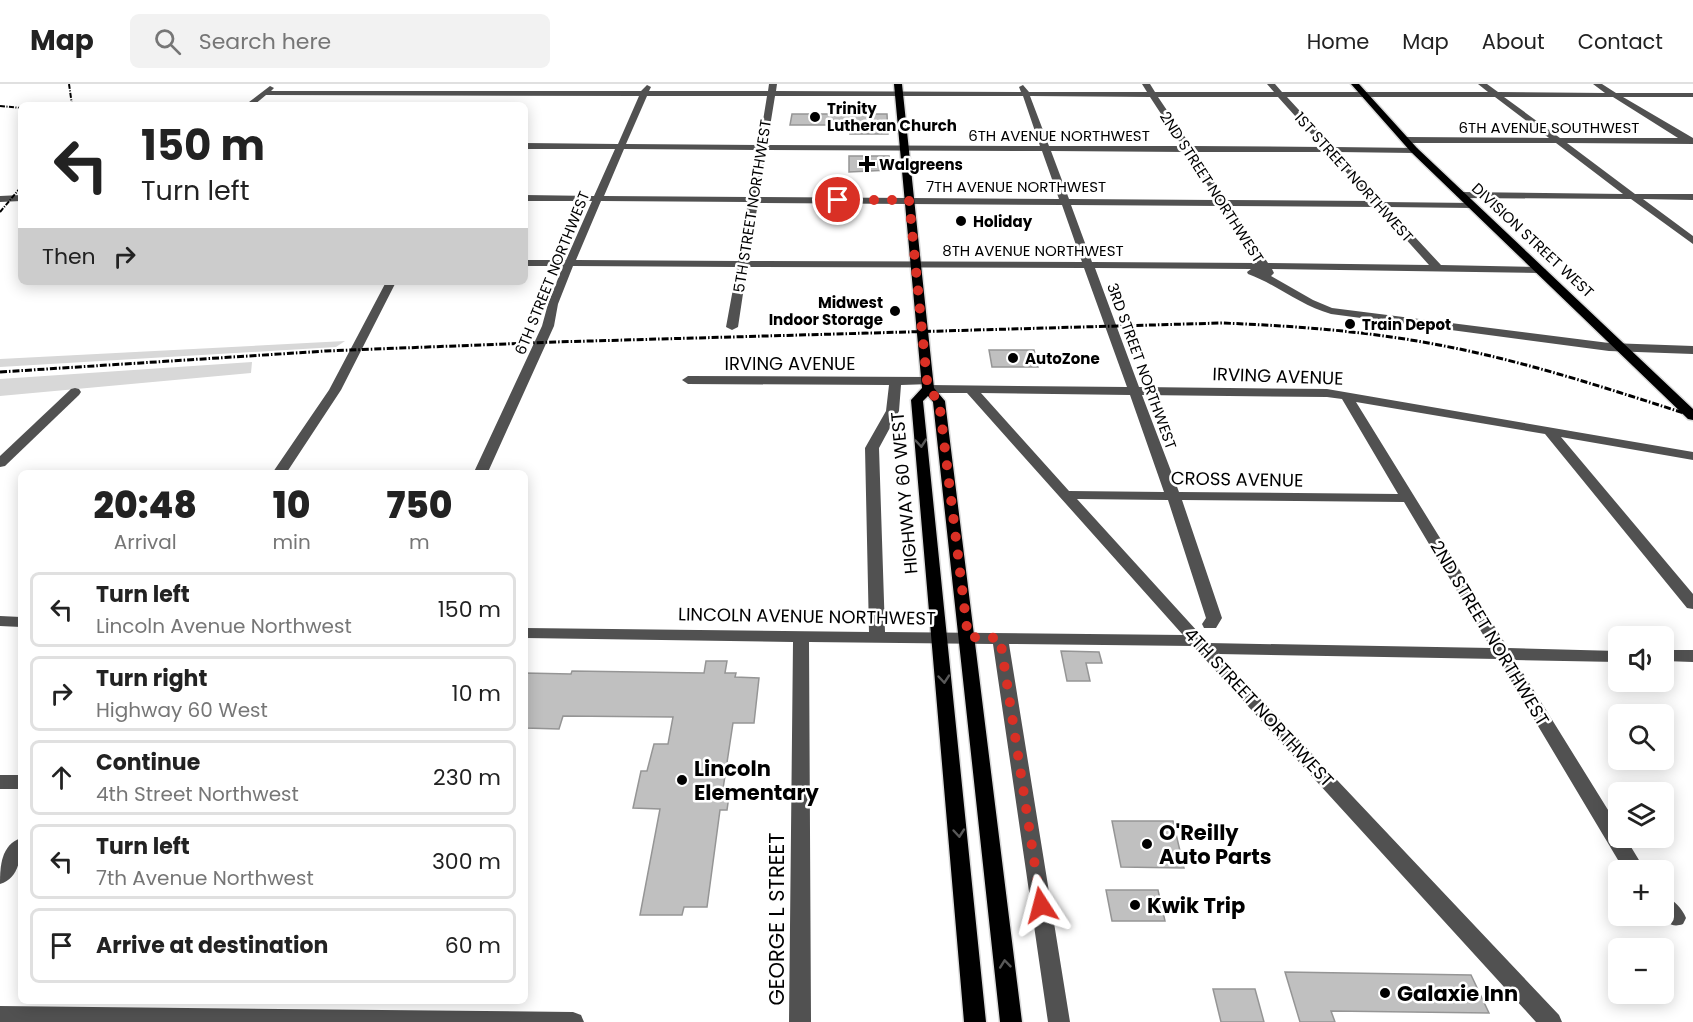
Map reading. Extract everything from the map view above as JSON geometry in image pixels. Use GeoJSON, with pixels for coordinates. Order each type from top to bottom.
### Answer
{"type":"FeatureCollection","features":[{"type":"Feature","properties":{"kind":"main road","name":"DIVISION STREET WEST"},"geometry":{"type":"LineString","coordinates":[[1355,84],[1414,150],[1693,416]]}},
{"type":"Feature","properties":{"kind":"main road"},"geometry":{"type":"LineString","coordinates":[[899,89],[928,385],[939,401],[1011,1022]]}},
{"type":"Feature","properties":{"kind":"main road","name":"HIGHWAY 60 WEST"},"geometry":{"type":"LineString","coordinates":[[928,385],[917,400],[975,1022]]}},
{"type":"Feature","properties":{"kind":"street"},"geometry":{"type":"LineString","coordinates":[[253,102],[275,84]]}},
{"type":"Feature","properties":{"kind":"street"},"geometry":{"type":"LineString","coordinates":[[382,102],[399,84]]}},
{"type":"Feature","properties":{"kind":"street"},"geometry":{"type":"LineString","coordinates":[[512,102],[525,84]]}},
{"type":"Feature","properties":{"kind":"street","name":"2ND STREET NORTHWEST"},"geometry":{"type":"LineString","coordinates":[[1146,84],[1264,268],[1282,286]]}},
{"type":"Feature","properties":{"kind":"street","name":"1ST STREET NORTHWEST"},"geometry":{"type":"LineString","coordinates":[[1271,84],[1438,269]]}},
{"type":"Feature","properties":{"kind":"street"},"geometry":{"type":"LineString","coordinates":[[1482,84],[1693,241]]}},
{"type":"Feature","properties":{"kind":"street"},"geometry":{"type":"LineString","coordinates":[[1597,84],[1691,142]]}},
{"type":"Feature","properties":{"kind":"street"},"geometry":{"type":"LineString","coordinates":[[264,93],[518,93],[646,89],[1024,89],[1152,95],[1693,95]]}},
{"type":"Feature","properties":{"kind":"street","name":"6TH STREET NORTHWEST"},"geometry":{"type":"LineString","coordinates":[[482,470],[548,326],[553,304],[569,264],[646,89]]}},
{"type":"Feature","properties":{"kind":"street","name":"5TH STREET NORTHWEST"},"geometry":{"type":"LineString","coordinates":[[732,327],[772,89]]}},
{"type":"Feature","properties":{"kind":"street","name":"3RD STREET NORTHWEST"},"geometry":{"type":"LineString","coordinates":[[1024,89],[1173,496],[1214,618],[1210,624]]}},
{"type":"Feature","properties":{"kind":"street","name":"6TH AVENUE SOUTHWEST"},"geometry":{"type":"LineString","coordinates":[[1405,140],[1691,142]]}},
{"type":"Feature","properties":{"kind":"street","name":"6TH AVENUE NORTHWEST"},"geometry":{"type":"LineString","coordinates":[[528,146],[1414,150]]}},
{"type":"Feature","properties":{"kind":"street"},"geometry":{"type":"LineString","coordinates":[[1461,195],[1693,197]]}},
{"type":"Feature","properties":{"kind":"street"},"geometry":{"type":"LineString","coordinates":[[0,199],[18,198]]}},
{"type":"Feature","properties":{"kind":"street","name":"7TH AVENUE NORTHWEST"},"geometry":{"type":"LineString","coordinates":[[528,198],[1471,204]]}},
{"type":"Feature","properties":{"kind":"street","name":"8TH AVENUE NORTHWEST"},"geometry":{"type":"LineString","coordinates":[[528,263],[1225,266],[1541,270]]}},
{"type":"Feature","properties":{"kind":"street"},"geometry":{"type":"LineString","coordinates":[[1225,266],[1260,274],[1308,304],[1331,311],[1623,349],[1693,350]]}},
{"type":"Feature","properties":{"kind":"street"},"geometry":{"type":"LineString","coordinates":[[281,470],[335,390],[389,285]]}},
{"type":"Feature","properties":{"kind":"street","name":"IRVING AVENUE"},"geometry":{"type":"LineString","coordinates":[[688,381],[895,381],[970,389],[1307,392],[1347,396],[1693,456]]}},
{"type":"Feature","properties":{"kind":"street"},"geometry":{"type":"LineString","coordinates":[[877,637],[872,448],[896,407],[895,381]]}},
{"type":"Feature","properties":{"kind":"street","name":"4TH STREET NORTHWEST"},"geometry":{"type":"LineString","coordinates":[[970,389],[1201,645],[1551,1022]]}},
{"type":"Feature","properties":{"kind":"street"},"geometry":{"type":"LineString","coordinates":[[0,463],[75,392]]}},
{"type":"Feature","properties":{"kind":"street","name":"2ND STREET NORTHWEST"},"geometry":{"type":"LineString","coordinates":[[1347,396],[1629,860]]}},
{"type":"Feature","properties":{"kind":"street"},"geometry":{"type":"LineString","coordinates":[[1549,431],[1693,604]]}},
{"type":"Feature","properties":{"kind":"street","name":"CROSS AVENUE"},"geometry":{"type":"LineString","coordinates":[[1067,495],[1407,498]]}},
{"type":"Feature","properties":{"kind":"street"},"geometry":{"type":"LineString","coordinates":[[0,621],[18,621]]}},
{"type":"Feature","properties":{"kind":"street","name":"LINCOLN AVENUE NORTHWEST"},"geometry":{"type":"LineString","coordinates":[[528,633],[968,637],[1608,656]]}},
{"type":"Feature","properties":{"kind":"street","name":"GEORGE L STREET"},"geometry":{"type":"LineString","coordinates":[[800,1022],[801,636]]}},
{"type":"Feature","properties":{"kind":"street"},"geometry":{"type":"LineString","coordinates":[[1000,638],[1059,1022]]}},
{"type":"Feature","properties":{"kind":"street"},"geometry":{"type":"LineString","coordinates":[[1674,656],[1693,656]]}},
{"type":"Feature","properties":{"kind":"street"},"geometry":{"type":"LineString","coordinates":[[0,782],[18,782]]}},
{"type":"Feature","properties":{"kind":"street"},"geometry":{"type":"LineString","coordinates":[[0,876],[18,850]]}},
{"type":"Feature","properties":{"kind":"street"},"geometry":{"type":"LineString","coordinates":[[0,1016],[573,1022]]}},
{"type":"Feature","properties":{"kind":"shaded area"},"geometry":{"type":"Polygon","coordinates":[[[345,341],[336,347],[0,367],[0,359],[345,341]]]}},
{"type":"Feature","properties":{"kind":"shaded area"},"geometry":{"type":"Polygon","coordinates":[[[252,362],[251,373],[0,396],[0,379],[252,362]]]}},
{"type":"Feature","properties":{"kind":"building"},"geometry":{"type":"Polygon","coordinates":[[[792,114],[887,114],[888,134],[850,134],[851,125],[790,125],[792,114]]]}},
{"type":"Feature","properties":{"kind":"building","name":"Walgreens"},"geometry":{"type":"Polygon","coordinates":[[[849,156],[889,156],[890,170],[849,172],[849,156]]]}},
{"type":"Feature","properties":{"kind":"building","name":"AutoZone"},"geometry":{"type":"Polygon","coordinates":[[[989,350],[1034,350],[1038,367],[992,367],[989,350]]]}},
{"type":"Feature","properties":{"kind":"building"},"geometry":{"type":"Polygon","coordinates":[[[1061,651],[1099,652],[1102,663],[1086,663],[1090,681],[1067,681],[1061,651]]]}},
{"type":"Feature","properties":{"kind":"building","name":"Lincoln Elementary"},"geometry":{"type":"Polygon","coordinates":[[[706,661],[727,661],[725,673],[736,673],[735,677],[759,678],[754,723],[733,723],[723,789],[730,789],[727,810],[720,810],[707,907],[684,907],[682,915],[640,915],[660,809],[633,808],[641,771],[647,771],[654,744],[668,744],[673,717],[563,716],[559,729],[528,728],[528,673],[571,674],[572,671],[704,673],[706,661]]]}},
{"type":"Feature","properties":{"kind":"building","name":"O'Reilly Auto Parts"},"geometry":{"type":"Polygon","coordinates":[[[1112,821],[1173,821],[1184,868],[1121,867],[1112,821]]]}},
{"type":"Feature","properties":{"kind":"building","name":"Kwik Trip"},"geometry":{"type":"Polygon","coordinates":[[[1106,890],[1158,890],[1165,921],[1112,921],[1106,890]]]}},
{"type":"Feature","properties":{"kind":"building","name":"Galaxie Inn"},"geometry":{"type":"Polygon","coordinates":[[[1285,972],[1471,975],[1489,1013],[1331,1011],[1335,1022],[1300,1022],[1285,972]]]}},
{"type":"Feature","properties":{"kind":"building"},"geometry":{"type":"Polygon","coordinates":[[[1213,989],[1255,989],[1264,1022],[1221,1022],[1213,989]]]}},
{"type":"Feature","properties":{"kind":"railway"},"geometry":{"type":"LineString","coordinates":[[69,84],[72,102]]}},
{"type":"Feature","properties":{"kind":"railway"},"geometry":{"type":"LineString","coordinates":[[0,106],[18,108]]}},
{"type":"Feature","properties":{"kind":"railway"},"geometry":{"type":"LineString","coordinates":[[0,212],[18,191]]}},
{"type":"Feature","properties":{"kind":"railway"},"geometry":{"type":"LineString","coordinates":[[0,372],[326,351],[555,342],[1222,323],[1331,330],[1439,345],[1535,367],[1693,416]]}},
{"type":"Feature","properties":{"kind":"place","name":"Trinity Lutheran Church"},"geometry":{"type":"Point","coordinates":[815,117]}},
{"type":"Feature","properties":{"kind":"place","name":"Walgreens"},"geometry":{"type":"Point","coordinates":[867,164]}},
{"type":"Feature","properties":{"kind":"place","name":"Holiday"},"geometry":{"type":"Point","coordinates":[961,221]}},
{"type":"Feature","properties":{"kind":"place","name":"Midwest Indoor Storage"},"geometry":{"type":"Point","coordinates":[895,311]}},
{"type":"Feature","properties":{"kind":"place","name":"Train Depot"},"geometry":{"type":"Point","coordinates":[1350,324]}},
{"type":"Feature","properties":{"kind":"place","name":"AutoZone"},"geometry":{"type":"Point","coordinates":[1013,358]}},
{"type":"Feature","properties":{"kind":"place","name":"Lincoln Elementary"},"geometry":{"type":"Point","coordinates":[682,780]}},
{"type":"Feature","properties":{"kind":"place","name":"O'Reilly Auto Parts"},"geometry":{"type":"Point","coordinates":[1147,844]}},
{"type":"Feature","properties":{"kind":"place","name":"Kwik Trip"},"geometry":{"type":"Point","coordinates":[1135,905]}},
{"type":"Feature","properties":{"kind":"place","name":"Galaxie Inn"},"geometry":{"type":"Point","coordinates":[1385,993]}},
{"type":"Feature","properties":{"kind":"route"},"geometry":{"type":"LineString","coordinates":[[838,200],[909,200],[928,389],[939,401],[968,637],[1000,638],[1041,905]]}}]}
